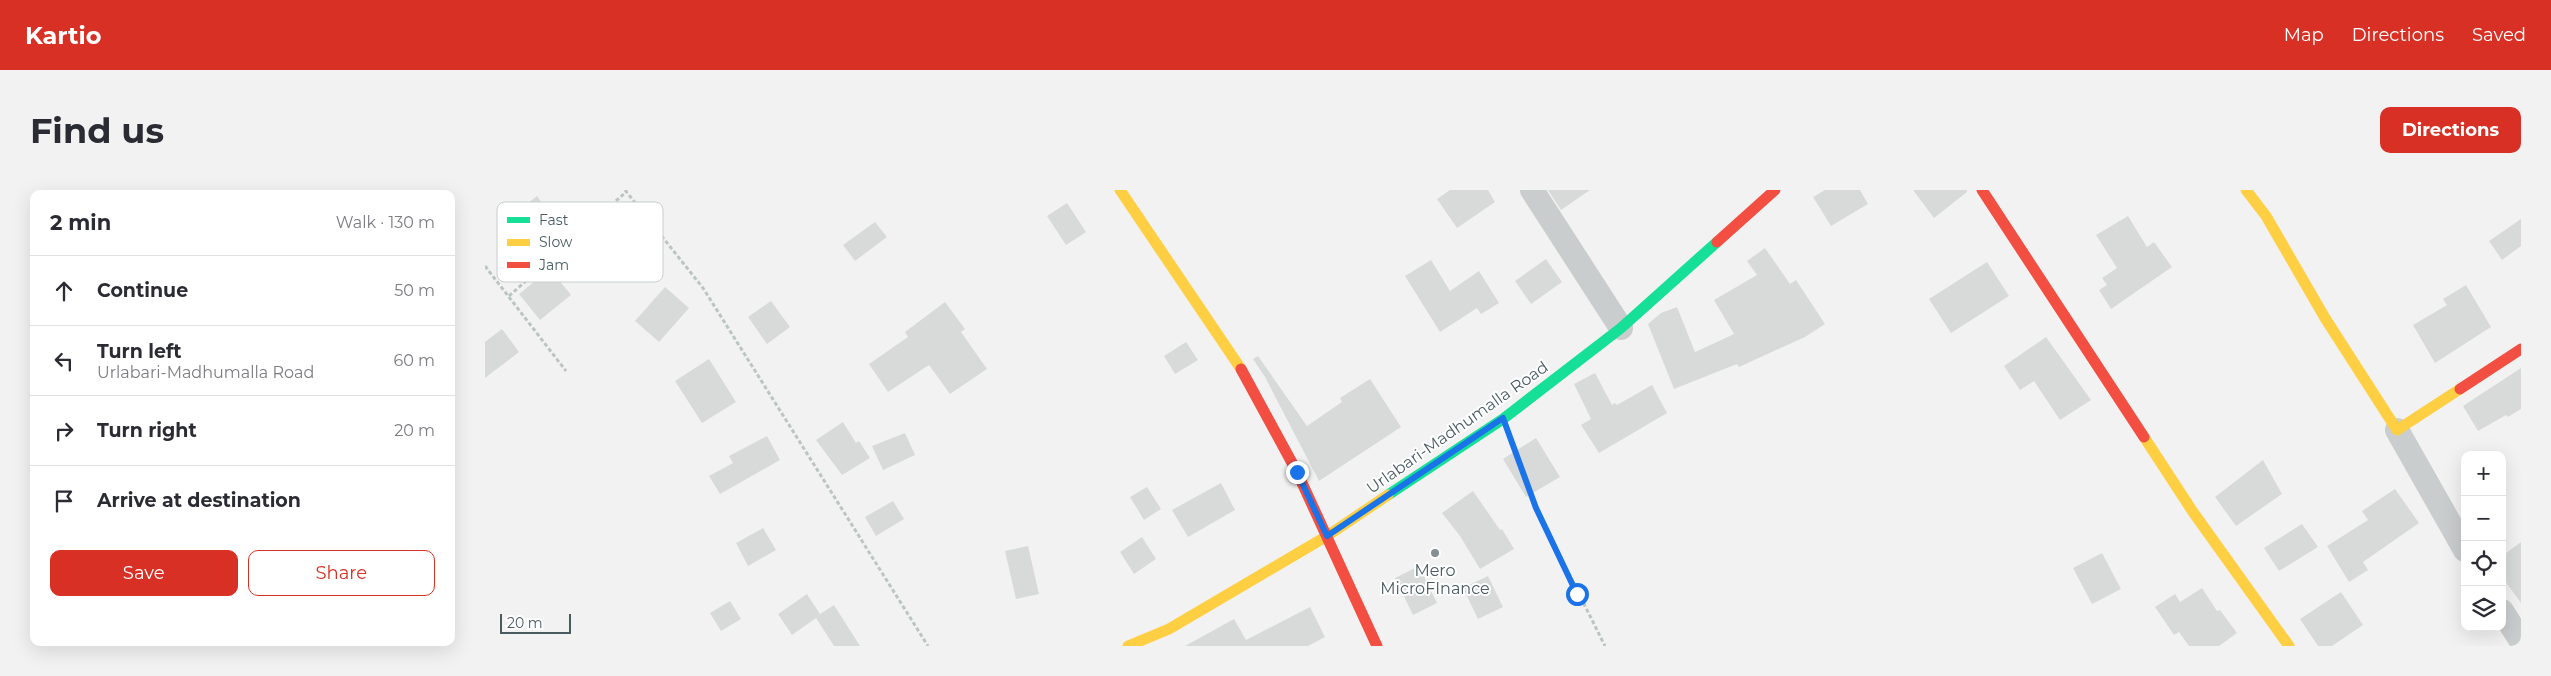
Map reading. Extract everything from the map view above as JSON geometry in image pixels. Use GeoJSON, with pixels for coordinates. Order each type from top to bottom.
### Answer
{"type":"FeatureCollection","features":[{"type":"Feature","properties":{"kind":"street"},"geometry":{"type":"LineString","coordinates":[[1120,190],[1251,384],[1327,536],[1377,646]]}},
{"type":"Feature","properties":{"kind":"street"},"geometry":{"type":"LineString","coordinates":[[1532,190],[1621,328]]}},
{"type":"Feature","properties":{"kind":"street","name":"Urlabari-Madhumalla Road"},"geometry":{"type":"LineString","coordinates":[[1127,646],[1169,629],[1327,536],[1503,418],[1621,328],[1775,190]]}},
{"type":"Feature","properties":{"kind":"street"},"geometry":{"type":"LineString","coordinates":[[1982,190],[2193,512],[2289,646]]}},
{"type":"Feature","properties":{"kind":"street"},"geometry":{"type":"LineString","coordinates":[[2247,190],[2266,216],[2325,318],[2397,430],[2461,543]]}},
{"type":"Feature","properties":{"kind":"street"},"geometry":{"type":"LineString","coordinates":[[2397,430],[2521,349]]}},
{"type":"Feature","properties":{"kind":"street"},"geometry":{"type":"LineString","coordinates":[[2506,617],[2521,641]]}},
{"type":"Feature","properties":{"kind":"path"},"geometry":{"type":"LineString","coordinates":[[613,202],[625,191],[635,202]]}},
{"type":"Feature","properties":{"kind":"path"},"geometry":{"type":"LineString","coordinates":[[663,234],[703,288],[928,646]]}},
{"type":"Feature","properties":{"kind":"path"},"geometry":{"type":"LineString","coordinates":[[485,266],[497,281]]}},
{"type":"Feature","properties":{"kind":"path"},"geometry":{"type":"LineString","coordinates":[[498,282],[566,371]]}},
{"type":"Feature","properties":{"kind":"path"},"geometry":{"type":"LineString","coordinates":[[509,296],[524,282]]}},
{"type":"Feature","properties":{"kind":"path"},"geometry":{"type":"LineString","coordinates":[[1503,418],[1536,508],[1605,646]]}},
{"type":"Feature","properties":{"kind":"building"},"geometry":{"type":"Polygon","coordinates":[[[1450,190],[1488,190],[1495,202],[1457,228],[1437,199],[1450,190]]]}},
{"type":"Feature","properties":{"kind":"building"},"geometry":{"type":"Polygon","coordinates":[[[1548,190],[1590,190],[1561,210],[1548,190]]]}},
{"type":"Feature","properties":{"kind":"building"},"geometry":{"type":"Polygon","coordinates":[[[1825,190],[1860,190],[1868,204],[1831,226],[1813,197],[1825,190]]]}},
{"type":"Feature","properties":{"kind":"building"},"geometry":{"type":"Polygon","coordinates":[[[1913,190],[1967,190],[1967,192],[1934,218],[1913,190]]]}},
{"type":"Feature","properties":{"kind":"building"},"geometry":{"type":"Polygon","coordinates":[[[537,196],[541,202],[529,202],[537,196]]]}},
{"type":"Feature","properties":{"kind":"building"},"geometry":{"type":"Polygon","coordinates":[[[1067,203],[1086,232],[1066,245],[1047,216],[1067,203]]]}},
{"type":"Feature","properties":{"kind":"building"},"geometry":{"type":"Polygon","coordinates":[[[2128,216],[2147,247],[2154,242],[2172,267],[2111,309],[2099,290],[2107,285],[2102,278],[2117,268],[2096,235],[2128,216]]]}},
{"type":"Feature","properties":{"kind":"building"},"geometry":{"type":"Polygon","coordinates":[[[2521,219],[2521,246],[2502,260],[2489,241],[2521,219]]]}},
{"type":"Feature","properties":{"kind":"building"},"geometry":{"type":"Polygon","coordinates":[[[875,222],[887,237],[855,261],[843,245],[875,222]]]}},
{"type":"Feature","properties":{"kind":"building"},"geometry":{"type":"Polygon","coordinates":[[[1765,248],[1790,284],[1796,280],[1825,324],[1805,337],[1739,367],[1737,364],[1674,389],[1648,324],[1661,313],[1677,307],[1695,352],[1734,334],[1714,300],[1757,275],[1747,261],[1765,248]]]}},
{"type":"Feature","properties":{"kind":"building"},"geometry":{"type":"Polygon","coordinates":[[[1546,259],[1562,282],[1531,304],[1515,281],[1546,259]]]}},
{"type":"Feature","properties":{"kind":"building"},"geometry":{"type":"Polygon","coordinates":[[[1431,260],[1450,291],[1479,271],[1499,303],[1481,314],[1477,308],[1440,332],[1405,276],[1431,260]]]}},
{"type":"Feature","properties":{"kind":"building"},"geometry":{"type":"Polygon","coordinates":[[[1987,262],[2009,296],[1951,333],[1929,299],[1987,262]]]}},
{"type":"Feature","properties":{"kind":"building"},"geometry":{"type":"Polygon","coordinates":[[[534,282],[560,282],[571,295],[540,320],[519,294],[534,282]]]}},
{"type":"Feature","properties":{"kind":"building"},"geometry":{"type":"Polygon","coordinates":[[[2466,285],[2491,327],[2435,363],[2413,325],[2447,305],[2443,299],[2466,285]]]}},
{"type":"Feature","properties":{"kind":"building"},"geometry":{"type":"Polygon","coordinates":[[[665,287],[689,308],[659,342],[635,321],[665,287]]]}},
{"type":"Feature","properties":{"kind":"building"},"geometry":{"type":"Polygon","coordinates":[[[771,301],[790,327],[767,344],[748,317],[771,301]]]}},
{"type":"Feature","properties":{"kind":"building"},"geometry":{"type":"Polygon","coordinates":[[[945,302],[965,329],[961,332],[987,369],[950,394],[929,365],[888,392],[869,364],[908,337],[905,332],[945,302]]]}},
{"type":"Feature","properties":{"kind":"building"},"geometry":{"type":"Polygon","coordinates":[[[502,329],[519,352],[485,378],[485,342],[502,329]]]}},
{"type":"Feature","properties":{"kind":"building"},"geometry":{"type":"Polygon","coordinates":[[[2046,337],[2091,400],[2060,420],[2034,381],[2020,390],[2004,366],[2046,337]]]}},
{"type":"Feature","properties":{"kind":"building"},"geometry":{"type":"Polygon","coordinates":[[[1186,342],[1198,360],[1175,374],[1164,356],[1186,342]]]}},
{"type":"Feature","properties":{"kind":"building"},"geometry":{"type":"Polygon","coordinates":[[[1258,356],[1307,426],[1342,402],[1340,398],[1370,379],[1401,427],[1319,481],[1265,377],[1253,359],[1258,356]]]}},
{"type":"Feature","properties":{"kind":"building"},"geometry":{"type":"Polygon","coordinates":[[[709,359],[736,402],[702,423],[675,381],[709,359]]]}},
{"type":"Feature","properties":{"kind":"building"},"geometry":{"type":"Polygon","coordinates":[[[2521,368],[2521,409],[2478,431],[2463,406],[2521,368]]]}},
{"type":"Feature","properties":{"kind":"building"},"geometry":{"type":"Polygon","coordinates":[[[1595,373],[1612,405],[1615,403],[1617,405],[1652,385],[1667,413],[1599,453],[1581,425],[1591,419],[1574,384],[1595,373]]]}},
{"type":"Feature","properties":{"kind":"building"},"geometry":{"type":"Polygon","coordinates":[[[843,422],[856,443],[859,441],[870,458],[842,475],[816,440],[843,422]]]}},
{"type":"Feature","properties":{"kind":"building"},"geometry":{"type":"Polygon","coordinates":[[[905,433],[915,455],[883,470],[872,446],[905,433]]]}},
{"type":"Feature","properties":{"kind":"building"},"geometry":{"type":"Polygon","coordinates":[[[767,436],[780,460],[720,494],[709,476],[733,463],[729,456],[767,436]]]}},
{"type":"Feature","properties":{"kind":"building"},"geometry":{"type":"Polygon","coordinates":[[[1536,438],[1560,477],[1526,497],[1503,459],[1536,438]]]}},
{"type":"Feature","properties":{"kind":"building"},"geometry":{"type":"Polygon","coordinates":[[[2263,460],[2282,494],[2236,526],[2215,497],[2263,460]]]}},
{"type":"Feature","properties":{"kind":"building"},"geometry":{"type":"Polygon","coordinates":[[[1221,483],[1235,510],[1188,537],[1172,510],[1221,483]]]}},
{"type":"Feature","properties":{"kind":"building"},"geometry":{"type":"Polygon","coordinates":[[[1147,487],[1161,509],[1144,520],[1130,497],[1147,487]]]}},
{"type":"Feature","properties":{"kind":"building"},"geometry":{"type":"Polygon","coordinates":[[[2395,489],[2419,523],[2363,562],[2368,570],[2349,582],[2327,546],[2368,520],[2362,511],[2395,489]]]}},
{"type":"Feature","properties":{"kind":"building"},"geometry":{"type":"Polygon","coordinates":[[[1473,491],[1500,530],[1502,529],[1514,549],[1480,569],[1460,536],[1442,513],[1473,491]]]}},
{"type":"Feature","properties":{"kind":"building"},"geometry":{"type":"Polygon","coordinates":[[[893,501],[904,519],[876,536],[865,517],[893,501]]]}},
{"type":"Feature","properties":{"kind":"building"},"geometry":{"type":"Polygon","coordinates":[[[2302,524],[2318,547],[2279,571],[2264,548],[2302,524]]]}},
{"type":"Feature","properties":{"kind":"building"},"geometry":{"type":"Polygon","coordinates":[[[763,528],[776,550],[748,566],[736,543],[763,528]]]}},
{"type":"Feature","properties":{"kind":"building"},"geometry":{"type":"Polygon","coordinates":[[[1142,537],[1156,559],[1134,574],[1120,552],[1142,537]]]}},
{"type":"Feature","properties":{"kind":"building"},"geometry":{"type":"Polygon","coordinates":[[[2521,542],[2521,603],[2506,582],[2506,553],[2521,542]]]}},
{"type":"Feature","properties":{"kind":"building"},"geometry":{"type":"Polygon","coordinates":[[[1028,546],[1039,594],[1016,599],[1005,551],[1028,546]]]}},
{"type":"Feature","properties":{"kind":"building"},"geometry":{"type":"Polygon","coordinates":[[[2102,553],[2121,589],[2092,604],[2073,568],[2102,553]]]}},
{"type":"Feature","properties":{"kind":"building"},"geometry":{"type":"Polygon","coordinates":[[[1419,566],[1437,603],[1413,615],[1395,578],[1419,566]]]}},
{"type":"Feature","properties":{"kind":"building"},"geometry":{"type":"Polygon","coordinates":[[[1488,576],[1503,607],[1478,619],[1463,588],[1488,576]]]}},
{"type":"Feature","properties":{"kind":"building"},"geometry":{"type":"Polygon","coordinates":[[[2202,588],[2217,611],[2220,610],[2237,633],[2219,646],[2189,646],[2179,632],[2174,635],[2155,607],[2175,594],[2180,602],[2202,588]]]}},
{"type":"Feature","properties":{"kind":"building"},"geometry":{"type":"Polygon","coordinates":[[[2341,592],[2363,625],[2332,646],[2318,646],[2300,619],[2341,592]]]}},
{"type":"Feature","properties":{"kind":"building"},"geometry":{"type":"Polygon","coordinates":[[[807,594],[820,614],[834,605],[860,646],[834,646],[816,618],[792,635],[778,614],[807,594]]]}},
{"type":"Feature","properties":{"kind":"building"},"geometry":{"type":"Polygon","coordinates":[[[730,601],[741,619],[721,631],[710,613],[730,601]]]}},
{"type":"Feature","properties":{"kind":"building"},"geometry":{"type":"Polygon","coordinates":[[[1310,607],[1325,637],[1308,646],[1185,646],[1234,619],[1246,640],[1310,607]]]}},
{"type":"Feature","properties":{"kind":"traffic: fast"},"geometry":{"type":"LineString","coordinates":[[1388,495],[1503,419],[1621,328],[1717,242]]}},
{"type":"Feature","properties":{"kind":"traffic: slow"},"geometry":{"type":"LineString","coordinates":[[1120,190],[1241,369]]}},
{"type":"Feature","properties":{"kind":"traffic: slow"},"geometry":{"type":"LineString","coordinates":[[2246,190],[2266,216],[2325,318],[2397,430],[2460,389]]}},
{"type":"Feature","properties":{"kind":"traffic: slow"},"geometry":{"type":"LineString","coordinates":[[2144,437],[2193,512],[2289,646]]}},
{"type":"Feature","properties":{"kind":"traffic: slow"},"geometry":{"type":"LineString","coordinates":[[1128,646],[1169,629],[1327,536],[1388,495]]}},
{"type":"Feature","properties":{"kind":"traffic: jam"},"geometry":{"type":"LineString","coordinates":[[1717,242],[1775,190]]}},
{"type":"Feature","properties":{"kind":"traffic: jam"},"geometry":{"type":"LineString","coordinates":[[1982,190],[2144,437]]}},
{"type":"Feature","properties":{"kind":"traffic: jam"},"geometry":{"type":"LineString","coordinates":[[2460,389],[2521,349]]}},
{"type":"Feature","properties":{"kind":"traffic: jam"},"geometry":{"type":"LineString","coordinates":[[1241,369],[1297,472],[1377,646]]}},
{"type":"Feature","properties":{"kind":"place","name":"Mero MicroFInance"},"geometry":{"type":"Point","coordinates":[1435,553]}},
{"type":"Feature","properties":{"kind":"route"},"geometry":{"type":"LineString","coordinates":[[1297,472],[1327,536],[1503,418],[1536,508],[1577,594]]}}]}
